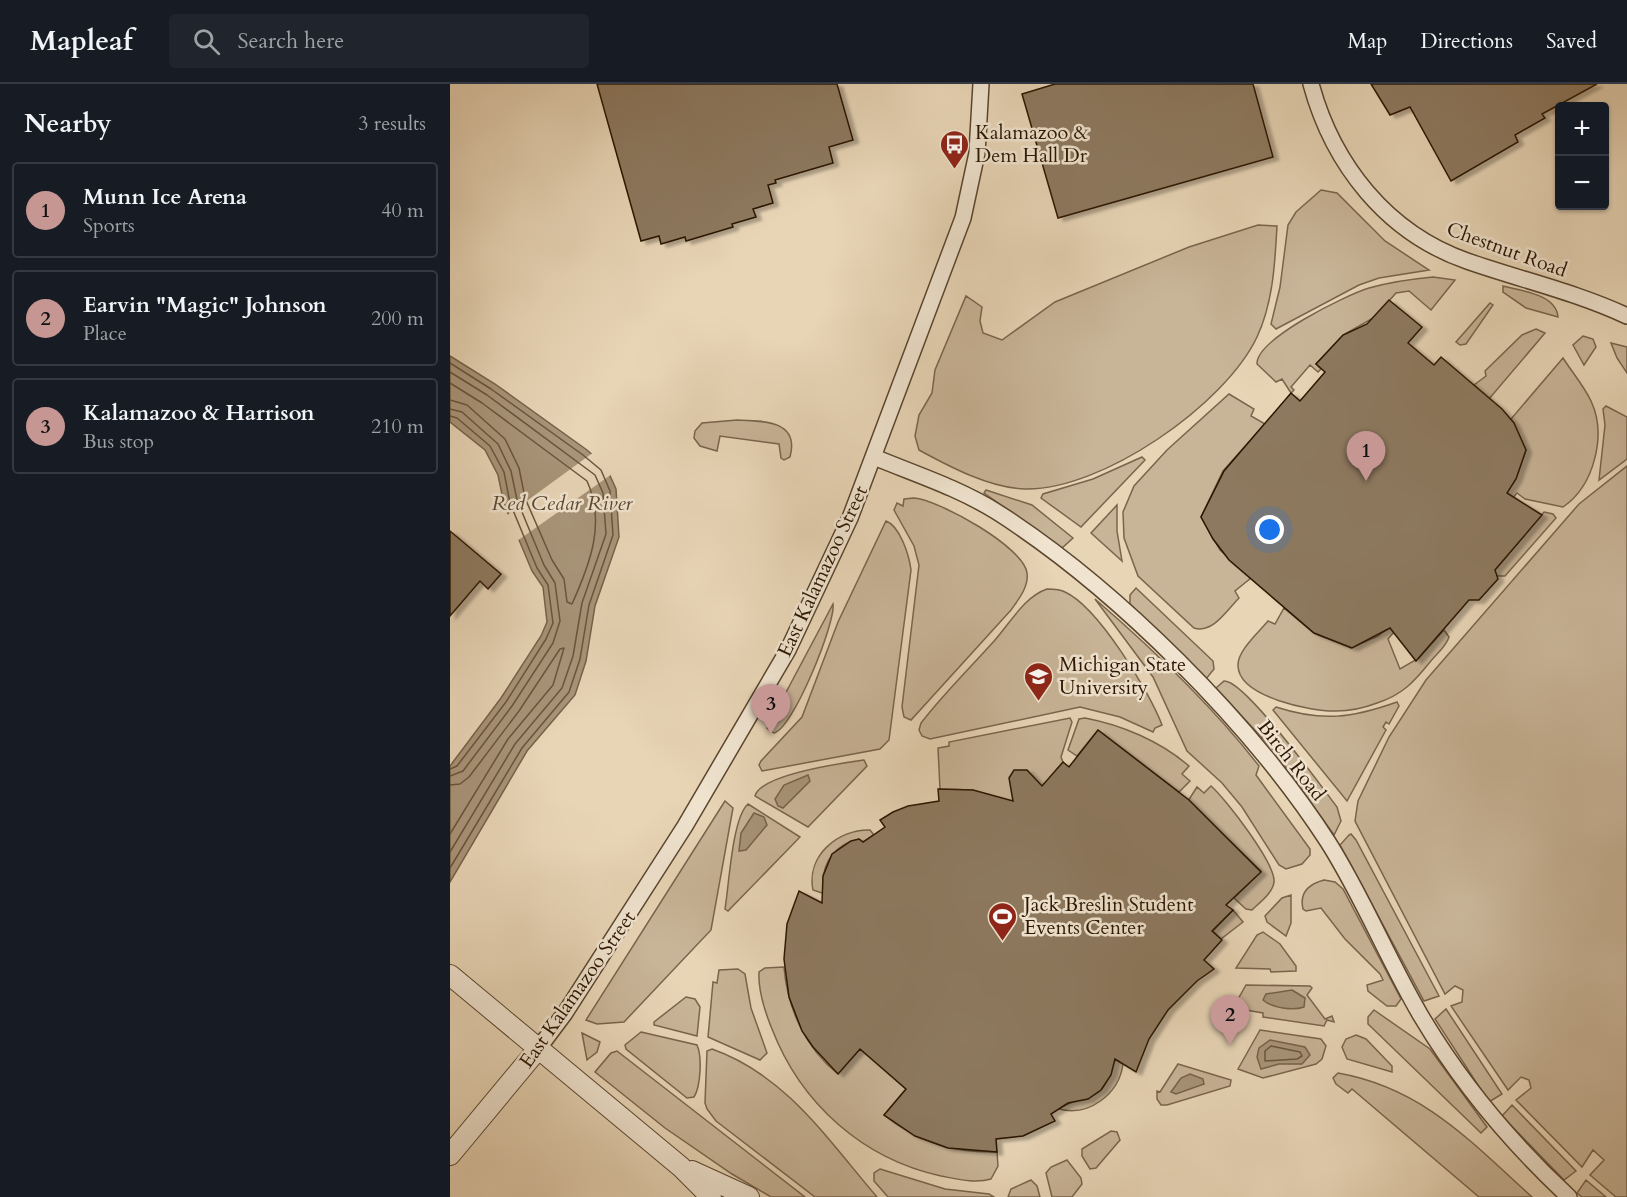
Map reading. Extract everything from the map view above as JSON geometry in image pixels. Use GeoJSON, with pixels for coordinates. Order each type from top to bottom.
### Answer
{"type":"FeatureCollection","features":[{"type":"Feature","properties":{"kind":"street","name":"East Kalamazoo Street"},"geometry":{"type":"LineString","coordinates":[[450,1155],[565,1013],[685,826],[788,650],[845,528],[874,457],[963,218],[977,153],[981,84]]}},
{"type":"Feature","properties":{"kind":"street","name":"Chestnut Road"},"geometry":{"type":"LineString","coordinates":[[1311,84],[1325,128],[1347,167],[1376,202],[1409,230],[1467,261],[1588,300],[1627,316]]}},
{"type":"Feature","properties":{"kind":"street","name":"Birch Road"},"geometry":{"type":"LineString","coordinates":[[874,457],[947,485],[997,512],[1105,595],[1145,630],[1224,709],[1286,783],[1329,843],[1420,1015],[1454,1068],[1481,1106],[1569,1197]]}},
{"type":"Feature","properties":{"kind":"street"},"geometry":{"type":"LineString","coordinates":[[450,975],[681,1167],[711,1197]]}},
{"type":"Feature","properties":{"kind":"street"},"geometry":{"type":"LineString","coordinates":[[681,1167],[749,1197]]}},
{"type":"Feature","properties":{"kind":"shaded area"},"geometry":{"type":"Polygon","coordinates":[[[1321,190],[1337,193],[1385,241],[1429,270],[1379,278],[1359,285],[1276,329],[1271,324],[1280,287],[1288,225],[1296,212],[1321,190]]]}},
{"type":"Feature","properties":{"kind":"shaded area"},"geometry":{"type":"Polygon","coordinates":[[[1258,225],[1277,226],[1270,297],[1257,337],[1241,363],[1218,390],[1190,416],[1158,439],[1123,460],[1089,476],[1055,486],[1025,489],[984,481],[919,450],[915,436],[919,415],[932,393],[935,370],[966,296],[982,307],[980,321],[983,333],[1002,340],[1055,302],[1189,247],[1258,225]]]}},
{"type":"Feature","properties":{"kind":"shaded area"},"geometry":{"type":"Polygon","coordinates":[[[1433,277],[1455,280],[1431,310],[1409,291],[1396,293],[1375,317],[1343,335],[1316,364],[1321,369],[1318,372],[1310,365],[1291,387],[1294,390],[1291,393],[1282,379],[1276,382],[1257,364],[1261,354],[1286,331],[1342,299],[1377,286],[1433,277]]]}},
{"type":"Feature","properties":{"kind":"shaded area"},"geometry":{"type":"Polygon","coordinates":[[[1503,286],[1544,298],[1556,309],[1558,317],[1526,308],[1503,292],[1503,286]]]}},
{"type":"Feature","properties":{"kind":"shaded area"},"geometry":{"type":"Polygon","coordinates":[[[1490,303],[1493,305],[1466,344],[1460,345],[1456,342],[1490,303]]]}},
{"type":"Feature","properties":{"kind":"shaded area"},"geometry":{"type":"Polygon","coordinates":[[[1536,329],[1545,333],[1489,399],[1474,385],[1486,376],[1485,371],[1522,335],[1536,329]]]}},
{"type":"Feature","properties":{"kind":"shaded area"},"geometry":{"type":"Polygon","coordinates":[[[1583,336],[1593,339],[1596,347],[1584,365],[1573,345],[1583,336]]]}},
{"type":"Feature","properties":{"kind":"shaded area"},"geometry":{"type":"Polygon","coordinates":[[[1611,343],[1627,347],[1627,373],[1617,358],[1611,343]]]}},
{"type":"Feature","properties":{"kind":"shaded area"},"geometry":{"type":"Polygon","coordinates":[[[1563,358],[1588,395],[1596,414],[1597,444],[1590,473],[1574,498],[1563,507],[1525,499],[1517,493],[1512,499],[1505,493],[1516,479],[1526,450],[1511,419],[1563,358]]]}},
{"type":"Feature","properties":{"kind":"shaded area"},"geometry":{"type":"Polygon","coordinates":[[[1229,394],[1254,409],[1251,416],[1265,424],[1223,471],[1201,517],[1220,550],[1251,578],[1235,591],[1239,598],[1219,620],[1201,629],[1194,628],[1138,576],[1124,538],[1123,512],[1134,486],[1167,450],[1229,394]]]}},
{"type":"Feature","properties":{"kind":"shaded area"},"geometry":{"type":"Polygon","coordinates":[[[1606,406],[1627,417],[1627,459],[1599,480],[1605,425],[1603,409],[1606,406]]]}},
{"type":"Feature","properties":{"kind":"shaded area"},"geometry":{"type":"Polygon","coordinates":[[[737,420],[768,422],[784,429],[790,436],[792,445],[790,457],[784,460],[781,458],[779,444],[720,436],[717,451],[700,446],[694,438],[695,431],[702,423],[737,420]]]}},
{"type":"Feature","properties":{"kind":"shaded area"},"geometry":{"type":"Polygon","coordinates":[[[1142,457],[1145,460],[1081,527],[1041,498],[1043,494],[1093,479],[1142,457]]]}},
{"type":"Feature","properties":{"kind":"shaded area"},"geometry":{"type":"Polygon","coordinates":[[[1627,466],[1627,1197],[1616,1197],[1590,1175],[1604,1160],[1593,1150],[1582,1167],[1516,1100],[1531,1088],[1529,1080],[1521,1077],[1508,1090],[1451,1006],[1462,1002],[1463,990],[1455,986],[1445,994],[1355,821],[1358,801],[1389,737],[1426,680],[1579,504],[1627,466]]]}},
{"type":"Feature","properties":{"kind":"shaded area"},"geometry":{"type":"Polygon","coordinates":[[[986,490],[1032,505],[1073,538],[1062,548],[984,493],[986,490]]]}},
{"type":"Feature","properties":{"kind":"shaded area"},"geometry":{"type":"Polygon","coordinates":[[[914,498],[942,507],[997,538],[1022,562],[1027,578],[1022,593],[1011,610],[911,720],[904,717],[902,707],[919,565],[914,546],[894,510],[897,503],[903,506],[904,499],[914,498]]]}},
{"type":"Feature","properties":{"kind":"shaded area"},"geometry":{"type":"Polygon","coordinates":[[[1117,505],[1117,531],[1122,561],[1091,533],[1117,505]]]}},
{"type":"Feature","properties":{"kind":"shaded area"},"geometry":{"type":"Polygon","coordinates":[[[1544,512],[1553,514],[1556,518],[1505,576],[1497,576],[1494,571],[1544,512]]]}},
{"type":"Feature","properties":{"kind":"shaded area"},"geometry":{"type":"Polygon","coordinates":[[[886,521],[900,535],[911,570],[889,740],[880,749],[762,771],[759,765],[761,761],[802,717],[838,622],[886,521]]]}},
{"type":"Feature","properties":{"kind":"shaded area"},"geometry":{"type":"Polygon","coordinates":[[[1136,588],[1213,661],[1214,669],[1206,679],[1130,604],[1130,595],[1136,588]]]}},
{"type":"Feature","properties":{"kind":"shaded area"},"geometry":{"type":"Polygon","coordinates":[[[1047,589],[1065,592],[1092,614],[1121,651],[1146,692],[1162,725],[1155,728],[1153,732],[1120,717],[1080,707],[930,739],[922,736],[919,730],[921,723],[939,701],[995,640],[1018,611],[1031,598],[1047,589]]]}},
{"type":"Feature","properties":{"kind":"shaded area"},"geometry":{"type":"Polygon","coordinates":[[[1095,599],[1181,678],[1259,766],[1256,775],[1310,849],[1310,855],[1302,864],[1286,869],[1279,865],[1242,807],[1222,783],[1187,751],[1153,677],[1095,599]]]}},
{"type":"Feature","properties":{"kind":"shaded area"},"geometry":{"type":"Polygon","coordinates":[[[833,604],[828,631],[812,674],[792,714],[774,733],[767,728],[833,604]]]}},
{"type":"Feature","properties":{"kind":"shaded area"},"geometry":{"type":"Polygon","coordinates":[[[1284,608],[1314,633],[1351,648],[1378,636],[1390,627],[1394,632],[1388,639],[1400,669],[1419,658],[1444,630],[1449,637],[1418,676],[1394,696],[1352,710],[1311,709],[1263,694],[1250,686],[1242,677],[1238,666],[1241,654],[1249,642],[1268,621],[1275,624],[1284,608]]]}},
{"type":"Feature","properties":{"kind":"shaded area"},"geometry":{"type":"Polygon","coordinates":[[[1224,681],[1234,685],[1264,714],[1337,807],[1341,821],[1334,835],[1275,752],[1216,688],[1224,681]]]}},
{"type":"Feature","properties":{"kind":"shaded area"},"geometry":{"type":"Polygon","coordinates":[[[1397,702],[1399,706],[1389,724],[1386,722],[1383,727],[1386,730],[1347,801],[1273,710],[1276,707],[1308,715],[1337,716],[1366,712],[1397,702]]]}},
{"type":"Feature","properties":{"kind":"shaded area"},"geometry":{"type":"Polygon","coordinates":[[[1070,718],[1072,722],[1061,757],[1063,762],[1034,797],[1017,804],[973,790],[940,789],[938,748],[949,746],[949,742],[1070,718]]]}},
{"type":"Feature","properties":{"kind":"shaded area"},"geometry":{"type":"Polygon","coordinates":[[[1085,718],[1127,730],[1166,749],[1189,766],[1182,774],[1190,781],[1179,792],[1098,730],[1077,756],[1068,750],[1079,719],[1085,718]]]}},
{"type":"Feature","properties":{"kind":"shaded area"},"geometry":{"type":"Polygon","coordinates":[[[864,760],[867,766],[808,827],[755,796],[761,788],[787,776],[864,760]]]}},
{"type":"Feature","properties":{"kind":"shaded area"},"geometry":{"type":"Polygon","coordinates":[[[1211,786],[1259,847],[1272,873],[1274,882],[1271,890],[1252,910],[1246,909],[1234,898],[1261,871],[1188,801],[1197,787],[1204,793],[1211,786]]]}},
{"type":"Feature","properties":{"kind":"shaded area"},"geometry":{"type":"Polygon","coordinates":[[[725,801],[733,808],[711,930],[624,1022],[597,1024],[586,1020],[725,801]]]}},
{"type":"Feature","properties":{"kind":"shaded area"},"geometry":{"type":"Polygon","coordinates":[[[748,804],[800,837],[728,911],[725,909],[732,853],[738,823],[748,804]]]}},
{"type":"Feature","properties":{"kind":"shaded area"},"geometry":{"type":"Polygon","coordinates":[[[870,830],[874,835],[863,842],[859,839],[851,841],[833,854],[826,867],[823,883],[825,886],[822,893],[813,890],[814,866],[827,847],[847,834],[870,830]]]}},
{"type":"Feature","properties":{"kind":"shaded area"},"geometry":{"type":"Polygon","coordinates":[[[1351,834],[1356,840],[1439,996],[1424,1001],[1340,845],[1351,834]]]}},
{"type":"Feature","properties":{"kind":"shaded area"},"geometry":{"type":"Polygon","coordinates":[[[1324,880],[1335,882],[1343,889],[1401,999],[1396,1006],[1387,1006],[1368,991],[1367,985],[1383,980],[1380,974],[1345,939],[1321,908],[1306,911],[1303,909],[1302,898],[1306,890],[1324,880]]]}},
{"type":"Feature","properties":{"kind":"shaded area"},"geometry":{"type":"Polygon","coordinates":[[[1291,895],[1291,923],[1286,936],[1267,922],[1265,916],[1282,898],[1291,895]]]}},
{"type":"Feature","properties":{"kind":"shaded area"},"geometry":{"type":"Polygon","coordinates":[[[1233,910],[1243,922],[1221,939],[1213,931],[1233,910]]]}},
{"type":"Feature","properties":{"kind":"shaded area"},"geometry":{"type":"Polygon","coordinates":[[[1263,932],[1280,944],[1296,966],[1296,971],[1271,972],[1270,969],[1236,968],[1257,935],[1263,932]]]}},
{"type":"Feature","properties":{"kind":"shaded area"},"geometry":{"type":"Polygon","coordinates":[[[784,967],[789,998],[794,1012],[816,1053],[838,1074],[860,1049],[906,1089],[884,1115],[910,1132],[937,1144],[981,1152],[997,1152],[998,1166],[991,1179],[960,1180],[913,1168],[861,1142],[818,1104],[784,1056],[762,1001],[759,972],[765,968],[784,967]]]}},
{"type":"Feature","properties":{"kind":"shaded area"},"geometry":{"type":"Polygon","coordinates":[[[738,969],[745,974],[751,1008],[767,1053],[760,1060],[708,1037],[713,982],[717,983],[719,970],[738,969]]]}},
{"type":"Feature","properties":{"kind":"shaded area"},"geometry":{"type":"Polygon","coordinates":[[[1246,985],[1310,986],[1312,988],[1307,995],[1325,1019],[1332,1016],[1334,1022],[1327,1020],[1324,1026],[1263,1017],[1263,1013],[1233,1008],[1246,985]]]}},
{"type":"Feature","properties":{"kind":"shaded area"},"geometry":{"type":"Polygon","coordinates":[[[686,997],[695,999],[700,1007],[697,1036],[654,1025],[654,1022],[686,997]]]}},
{"type":"Feature","properties":{"kind":"shaded area"},"geometry":{"type":"Polygon","coordinates":[[[1446,1009],[1502,1094],[1489,1102],[1435,1019],[1446,1009]]]}},
{"type":"Feature","properties":{"kind":"shaded area"},"geometry":{"type":"Polygon","coordinates":[[[1374,1010],[1430,1049],[1487,1127],[1481,1133],[1368,1024],[1368,1017],[1374,1010]]]}},
{"type":"Feature","properties":{"kind":"shaded area"},"geometry":{"type":"Polygon","coordinates":[[[1260,1030],[1321,1039],[1326,1046],[1322,1059],[1316,1064],[1263,1078],[1238,1069],[1260,1030]]]}},
{"type":"Feature","properties":{"kind":"shaded area"},"geometry":{"type":"Polygon","coordinates":[[[641,1032],[697,1045],[700,1071],[694,1097],[687,1098],[626,1049],[625,1045],[641,1032]]]}},
{"type":"Feature","properties":{"kind":"shaded area"},"geometry":{"type":"Polygon","coordinates":[[[582,1033],[600,1042],[597,1052],[587,1060],[582,1033]]]}},
{"type":"Feature","properties":{"kind":"shaded area"},"geometry":{"type":"Polygon","coordinates":[[[1356,1035],[1366,1039],[1392,1066],[1392,1072],[1347,1059],[1342,1047],[1346,1039],[1356,1035]]]}},
{"type":"Feature","properties":{"kind":"shaded area"},"geometry":{"type":"Polygon","coordinates":[[[712,1049],[738,1060],[784,1092],[823,1132],[877,1197],[815,1197],[716,1121],[705,1103],[707,1051],[712,1049]]]}},
{"type":"Feature","properties":{"kind":"shaded area"},"geometry":{"type":"Polygon","coordinates":[[[617,1051],[805,1197],[771,1197],[732,1174],[665,1128],[595,1072],[611,1053],[617,1051]]]}},
{"type":"Feature","properties":{"kind":"shaded area"},"geometry":{"type":"Polygon","coordinates":[[[1113,1058],[1123,1064],[1116,1085],[1109,1094],[1101,1101],[1081,1110],[1059,1109],[1100,1090],[1106,1084],[1113,1058]]]}},
{"type":"Feature","properties":{"kind":"shaded area"},"geometry":{"type":"Polygon","coordinates":[[[1178,1064],[1231,1080],[1230,1086],[1161,1105],[1157,1099],[1157,1091],[1160,1092],[1178,1064]]]}},
{"type":"Feature","properties":{"kind":"shaded area"},"geometry":{"type":"Polygon","coordinates":[[[1338,1073],[1368,1080],[1421,1104],[1466,1138],[1532,1197],[1479,1197],[1352,1089],[1348,1093],[1336,1084],[1333,1078],[1338,1073]]]}},
{"type":"Feature","properties":{"kind":"shaded area"},"geometry":{"type":"Polygon","coordinates":[[[1512,1105],[1576,1171],[1564,1180],[1502,1116],[1512,1105]]]}},
{"type":"Feature","properties":{"kind":"shaded area"},"geometry":{"type":"Polygon","coordinates":[[[1111,1131],[1117,1132],[1120,1140],[1096,1168],[1090,1169],[1082,1156],[1082,1149],[1111,1131]]]}},
{"type":"Feature","properties":{"kind":"shaded area"},"geometry":{"type":"Polygon","coordinates":[[[1067,1160],[1081,1178],[1082,1184],[1072,1197],[1052,1197],[1046,1173],[1051,1167],[1067,1160]]]}},
{"type":"Feature","properties":{"kind":"shaded area"},"geometry":{"type":"Polygon","coordinates":[[[880,1169],[945,1189],[989,1194],[994,1197],[888,1197],[874,1181],[874,1173],[880,1169]]]}},
{"type":"Feature","properties":{"kind":"shaded area"},"geometry":{"type":"Polygon","coordinates":[[[1031,1180],[1037,1186],[1040,1197],[1008,1197],[1011,1189],[1031,1180]]]}},
{"type":"Feature","properties":{"kind":"shaded area"},"geometry":{"type":"Polygon","coordinates":[[[1586,1180],[1606,1197],[1582,1197],[1577,1193],[1586,1180]]]}},
{"type":"Feature","properties":{"kind":"water","name":"Red Cedar River"},"geometry":{"type":"Polygon","coordinates":[[[450,356],[495,384],[587,450],[606,467],[616,489],[619,537],[595,606],[586,661],[575,695],[527,751],[450,882],[450,766],[501,698],[541,636],[547,622],[543,587],[532,571],[504,504],[498,475],[485,450],[450,422],[450,356]]]}},
{"type":"Feature","properties":{"kind":"water"},"geometry":{"type":"Polygon","coordinates":[[[808,775],[810,781],[783,808],[778,806],[775,799],[784,785],[808,775]]]}},
{"type":"Feature","properties":{"kind":"water"},"geometry":{"type":"Polygon","coordinates":[[[754,813],[764,817],[767,825],[746,850],[739,851],[741,833],[754,813]]]}},
{"type":"Feature","properties":{"kind":"water"},"geometry":{"type":"Polygon","coordinates":[[[1292,990],[1305,998],[1304,1007],[1283,1008],[1263,1000],[1266,994],[1292,990]]]}},
{"type":"Feature","properties":{"kind":"water"},"geometry":{"type":"Polygon","coordinates":[[[1270,1040],[1305,1047],[1310,1055],[1302,1064],[1279,1064],[1261,1069],[1257,1057],[1259,1048],[1270,1040]]]}},
{"type":"Feature","properties":{"kind":"water"},"geometry":{"type":"Polygon","coordinates":[[[1190,1074],[1203,1079],[1204,1084],[1176,1094],[1171,1092],[1181,1078],[1190,1074]]]}},
{"type":"Feature","properties":{"kind":"pier"},"geometry":{"type":"Polygon","coordinates":[[[594,452],[608,465],[612,474],[517,541],[506,516],[594,452]]]}},
{"type":"Feature","properties":{"kind":"building"},"geometry":{"type":"Polygon","coordinates":[[[597,84],[837,84],[853,140],[829,147],[833,163],[775,180],[776,183],[768,185],[773,203],[753,209],[756,217],[732,224],[733,227],[686,241],[685,237],[661,244],[659,236],[641,241],[597,84]]]}},
{"type":"Feature","properties":{"kind":"building"},"geometry":{"type":"Polygon","coordinates":[[[1055,84],[1253,84],[1273,157],[1058,218],[1022,94],[1055,84]]]}},
{"type":"Feature","properties":{"kind":"building"},"geometry":{"type":"Polygon","coordinates":[[[1371,84],[1597,84],[1564,102],[1555,102],[1555,107],[1542,114],[1545,118],[1515,135],[1518,142],[1451,181],[1410,107],[1390,115],[1371,84]]]}},
{"type":"Feature","properties":{"kind":"building"},"geometry":{"type":"Polygon","coordinates":[[[1389,300],[1422,327],[1408,343],[1434,365],[1441,357],[1502,409],[1514,423],[1526,450],[1516,479],[1507,493],[1542,515],[1495,570],[1498,579],[1479,600],[1469,600],[1416,661],[1390,628],[1352,648],[1314,633],[1229,560],[1213,539],[1201,517],[1224,471],[1291,393],[1300,401],[1325,372],[1316,364],[1343,335],[1367,324],[1389,300]]]}},
{"type":"Feature","properties":{"kind":"building"},"geometry":{"type":"Polygon","coordinates":[[[450,531],[501,574],[488,589],[480,581],[450,616],[450,531]]]}},
{"type":"Feature","properties":{"kind":"building","name":"Jack Breslin Student Events Center"},"geometry":{"type":"Polygon","coordinates":[[[1098,730],[1189,800],[1261,872],[1226,905],[1233,910],[1212,931],[1222,940],[1204,960],[1214,969],[1197,981],[1168,1010],[1149,1039],[1136,1072],[1115,1059],[1111,1075],[1101,1090],[1088,1099],[1068,1103],[1051,1114],[1055,1121],[1023,1136],[996,1139],[997,1152],[948,1148],[915,1136],[884,1115],[906,1089],[860,1049],[838,1074],[813,1047],[802,1031],[789,997],[784,959],[787,924],[799,891],[822,903],[823,876],[832,854],[851,841],[859,839],[863,842],[885,827],[880,820],[893,812],[908,806],[939,801],[938,789],[973,790],[1013,801],[1009,778],[1014,770],[1027,770],[1042,786],[1063,762],[1069,767],[1098,730]]]}},
{"type":"Feature","properties":{"kind":"place","name":"Kalamazoo & Dem Hall Dr"},"geometry":{"type":"Point","coordinates":[954,170]}},
{"type":"Feature","properties":{"kind":"place","name":"Munn Ice Arena"},"geometry":{"type":"Point","coordinates":[1366,481]}},
{"type":"Feature","properties":{"kind":"place","name":"Michigan State University"},"geometry":{"type":"Point","coordinates":[1038,702]}},
{"type":"Feature","properties":{"kind":"place","name":"Kalamazoo & Harrison"},"geometry":{"type":"Point","coordinates":[771,734]}},
{"type":"Feature","properties":{"kind":"place","name":"Jack Breslin Student Events Center"},"geometry":{"type":"Point","coordinates":[1003,942]}},
{"type":"Feature","properties":{"kind":"place","name":"Earvin \"Magic\" Johnson"},"geometry":{"type":"Point","coordinates":[1230,1045]}}]}
